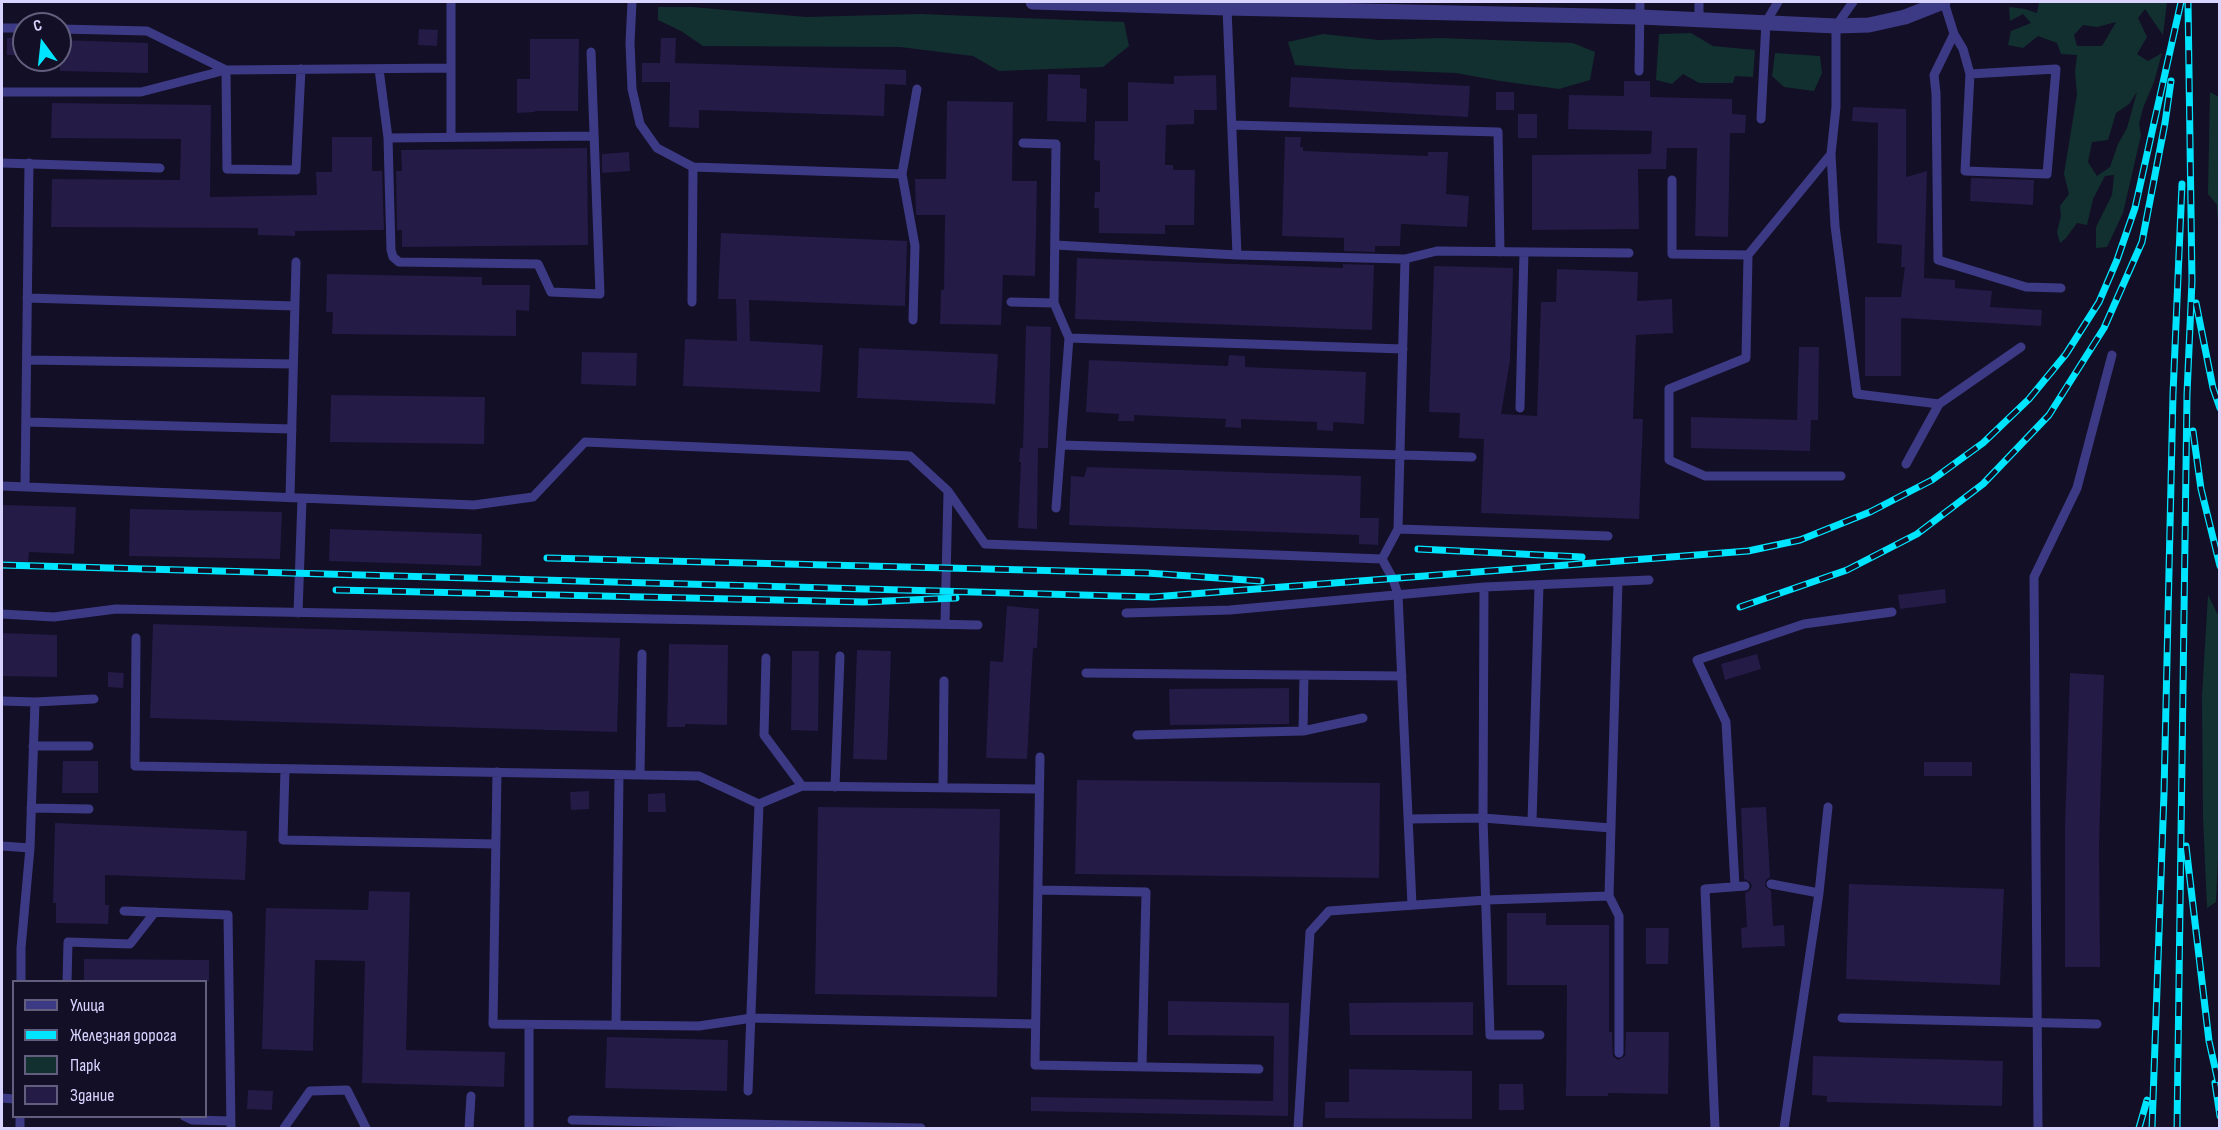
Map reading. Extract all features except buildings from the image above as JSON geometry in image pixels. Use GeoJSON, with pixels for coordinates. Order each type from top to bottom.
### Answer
{"type":"FeatureCollection","features":[{"type":"Feature","properties":{"kind":"street"},"geometry":{"type":"LineString","coordinates":[[1035,2],[1227,8],[1434,7],[1836,26],[1869,25],[1905,17],[1943,2]]}},
{"type":"Feature","properties":{"kind":"lane"},"geometry":{"type":"LineString","coordinates":[[451,2],[452,137]]}},
{"type":"Feature","properties":{"kind":"lane"},"geometry":{"type":"LineString","coordinates":[[632,2],[630,43],[632,89],[640,124],[657,148],[693,167],[902,174]]}},
{"type":"Feature","properties":{"kind":"lane"},"geometry":{"type":"LineString","coordinates":[[1639,71],[1640,2]]}},
{"type":"Feature","properties":{"kind":"lane"},"geometry":{"type":"LineString","coordinates":[[1699,2],[1699,20]]}},
{"type":"Feature","properties":{"kind":"lane"},"geometry":{"type":"LineString","coordinates":[[1761,119],[1766,22],[1778,2]]}},
{"type":"Feature","properties":{"kind":"lane"},"geometry":{"type":"LineString","coordinates":[[1853,2],[1836,26],[1836,107],[1831,154],[1835,226],[1857,394],[1939,404]]}},
{"type":"Feature","properties":{"kind":"lane"},"geometry":{"type":"LineString","coordinates":[[1943,2],[1954,34],[1963,49],[1970,74],[1965,171],[2047,174],[2056,69],[1970,74]]}},
{"type":"Feature","properties":{"kind":"lane"},"geometry":{"type":"LineString","coordinates":[[1227,8],[1237,255]]}},
{"type":"Feature","properties":{"kind":"lane"},"geometry":{"type":"LineString","coordinates":[[72,29],[147,31],[226,70]]}},
{"type":"Feature","properties":{"kind":"lane"},"geometry":{"type":"LineString","coordinates":[[1954,34],[1934,75],[1938,260],[2026,287],[2061,288]]}},
{"type":"Feature","properties":{"kind":"lane"},"geometry":{"type":"LineString","coordinates":[[379,69],[388,138],[393,257],[399,262],[538,264],[551,292],[600,294],[591,52]]}},
{"type":"Feature","properties":{"kind":"lane"},"geometry":{"type":"LineString","coordinates":[[2,92],[141,92],[226,70],[451,68]]}},
{"type":"Feature","properties":{"kind":"lane"},"geometry":{"type":"LineString","coordinates":[[226,70],[227,169],[296,170],[301,69]]}},
{"type":"Feature","properties":{"kind":"lane"},"geometry":{"type":"LineString","coordinates":[[913,320],[915,246],[902,174],[917,89]]}},
{"type":"Feature","properties":{"kind":"lane"},"geometry":{"type":"LineString","coordinates":[[1232,125],[1498,132],[1500,252]]}},
{"type":"Feature","properties":{"kind":"lane"},"geometry":{"type":"LineString","coordinates":[[388,138],[594,136]]}},
{"type":"Feature","properties":{"kind":"lane"},"geometry":{"type":"LineString","coordinates":[[1023,143],[1056,144],[1054,303],[1069,338],[1056,508]]}},
{"type":"Feature","properties":{"kind":"lane"},"geometry":{"type":"LineString","coordinates":[[1831,154],[1748,255],[1746,358],[1669,389],[1669,460],[1705,476],[1841,476]]}},
{"type":"Feature","properties":{"kind":"lane"},"geometry":{"type":"LineString","coordinates":[[2,163],[160,168]]}},
{"type":"Feature","properties":{"kind":"lane"},"geometry":{"type":"LineString","coordinates":[[25,487],[29,163]]}},
{"type":"Feature","properties":{"kind":"lane"},"geometry":{"type":"LineString","coordinates":[[692,302],[693,167]]}},
{"type":"Feature","properties":{"kind":"lane"},"geometry":{"type":"LineString","coordinates":[[1672,180],[1672,254],[1748,255]]}},
{"type":"Feature","properties":{"kind":"lane"},"geometry":{"type":"LineString","coordinates":[[1055,245],[1237,255],[1406,259],[1437,251],[1629,254]]}},
{"type":"Feature","properties":{"kind":"lane"},"geometry":{"type":"LineString","coordinates":[[1520,408],[1524,252]]}},
{"type":"Feature","properties":{"kind":"lane"},"geometry":{"type":"LineString","coordinates":[[1382,559],[1398,529],[1406,259]]}},
{"type":"Feature","properties":{"kind":"lane"},"geometry":{"type":"LineString","coordinates":[[290,498],[296,262]]}},
{"type":"Feature","properties":{"kind":"lane"},"geometry":{"type":"LineString","coordinates":[[27,298],[295,306]]}},
{"type":"Feature","properties":{"kind":"lane"},"geometry":{"type":"LineString","coordinates":[[1011,302],[1054,303]]}},
{"type":"Feature","properties":{"kind":"lane"},"geometry":{"type":"LineString","coordinates":[[1069,338],[1403,350]]}},
{"type":"Feature","properties":{"kind":"lane"},"geometry":{"type":"LineString","coordinates":[[1906,464],[1939,404],[2021,347]]}},
{"type":"Feature","properties":{"kind":"lane"},"geometry":{"type":"LineString","coordinates":[[2038,1128],[2034,577],[2076,488],[2112,355]]}},
{"type":"Feature","properties":{"kind":"lane"},"geometry":{"type":"LineString","coordinates":[[27,360],[293,364]]}},
{"type":"Feature","properties":{"kind":"lane"},"geometry":{"type":"LineString","coordinates":[[26,422],[292,429]]}},
{"type":"Feature","properties":{"kind":"lane"},"geometry":{"type":"LineString","coordinates":[[2,486],[474,505],[533,497],[585,442],[910,456],[948,491],[985,544],[1382,559]]}},
{"type":"Feature","properties":{"kind":"lane"},"geometry":{"type":"LineString","coordinates":[[1061,445],[1472,457]]}},
{"type":"Feature","properties":{"kind":"lane"},"geometry":{"type":"LineString","coordinates":[[945,624],[948,491]]}},
{"type":"Feature","properties":{"kind":"lane"},"geometry":{"type":"LineString","coordinates":[[298,613],[302,499]]}},
{"type":"Feature","properties":{"kind":"lane"},"geometry":{"type":"LineString","coordinates":[[1398,529],[1608,536]]}},
{"type":"Feature","properties":{"kind":"lane"},"geometry":{"type":"LineString","coordinates":[[1382,559],[1393,579],[1398,595],[1412,905]]}},
{"type":"Feature","properties":{"kind":"lane"},"geometry":{"type":"LineString","coordinates":[[1126,613],[1230,610],[1484,587],[1649,580]]}},
{"type":"Feature","properties":{"kind":"lane"},"geometry":{"type":"LineString","coordinates":[[1617,582],[1609,896],[1619,916],[1619,1053]]}},
{"type":"Feature","properties":{"kind":"lane"},"geometry":{"type":"LineString","coordinates":[[1532,822],[1539,585]]}},
{"type":"Feature","properties":{"kind":"lane"},"geometry":{"type":"LineString","coordinates":[[1484,587],[1483,818],[1490,1035],[1540,1035]]}},
{"type":"Feature","properties":{"kind":"lane"},"geometry":{"type":"LineString","coordinates":[[2,614],[54,617],[116,609],[978,625]]}},
{"type":"Feature","properties":{"kind":"lane"},"geometry":{"type":"LineString","coordinates":[[1715,1128],[1705,889],[1740,886],[1726,722],[1697,660],[1804,624],[1892,612]]}},
{"type":"Feature","properties":{"kind":"lane"},"geometry":{"type":"LineString","coordinates":[[136,638],[135,766],[699,776],[759,804],[802,786],[1039,789]]}},
{"type":"Feature","properties":{"kind":"lane"},"geometry":{"type":"LineString","coordinates":[[640,775],[642,654]]}},
{"type":"Feature","properties":{"kind":"lane"},"geometry":{"type":"LineString","coordinates":[[835,787],[840,656]]}},
{"type":"Feature","properties":{"kind":"lane"},"geometry":{"type":"LineString","coordinates":[[766,658],[764,735],[802,786]]}},
{"type":"Feature","properties":{"kind":"lane"},"geometry":{"type":"LineString","coordinates":[[1086,673],[1402,676]]}},
{"type":"Feature","properties":{"kind":"lane"},"geometry":{"type":"LineString","coordinates":[[1303,731],[1304,675]]}},
{"type":"Feature","properties":{"kind":"lane"},"geometry":{"type":"LineString","coordinates":[[943,788],[944,681]]}},
{"type":"Feature","properties":{"kind":"lane"},"geometry":{"type":"LineString","coordinates":[[2,701],[94,699]]}},
{"type":"Feature","properties":{"kind":"lane"},"geometry":{"type":"LineString","coordinates":[[21,980],[21,948],[30,848],[35,702]]}},
{"type":"Feature","properties":{"kind":"lane"},"geometry":{"type":"LineString","coordinates":[[1137,735],[1303,731],[1363,718]]}},
{"type":"Feature","properties":{"kind":"lane"},"geometry":{"type":"LineString","coordinates":[[33,746],[89,746]]}},
{"type":"Feature","properties":{"kind":"lane"},"geometry":{"type":"LineString","coordinates":[[1040,757],[1035,1065],[1259,1069]]}},
{"type":"Feature","properties":{"kind":"lane"},"geometry":{"type":"LineString","coordinates":[[285,769],[283,840],[496,844]]}},
{"type":"Feature","properties":{"kind":"lane"},"geometry":{"type":"LineString","coordinates":[[497,772],[493,1024],[699,1026],[752,1018],[1035,1024]]}},
{"type":"Feature","properties":{"kind":"lane"},"geometry":{"type":"LineString","coordinates":[[616,1025],[619,775]]}},
{"type":"Feature","properties":{"kind":"lane"},"geometry":{"type":"LineString","coordinates":[[748,1091],[759,804]]}},
{"type":"Feature","properties":{"kind":"lane"},"geometry":{"type":"LineString","coordinates":[[1784,1128],[1819,893],[1828,807]]}},
{"type":"Feature","properties":{"kind":"lane"},"geometry":{"type":"LineString","coordinates":[[31,808],[90,809]]}},
{"type":"Feature","properties":{"kind":"lane"},"geometry":{"type":"LineString","coordinates":[[1408,819],[1483,818],[1611,828]]}},
{"type":"Feature","properties":{"kind":"lane"},"geometry":{"type":"LineString","coordinates":[[2,846],[30,848]]}},
{"type":"Feature","properties":{"kind":"lane"},"geometry":{"type":"LineString","coordinates":[[1771,884],[1819,893]]}},
{"type":"Feature","properties":{"kind":"lane"},"geometry":{"type":"LineString","coordinates":[[1038,891],[1146,891],[1142,1067]]}},
{"type":"Feature","properties":{"kind":"lane"},"geometry":{"type":"LineString","coordinates":[[1298,1128],[1310,932],[1329,911],[1487,900],[1609,896]]}},
{"type":"Feature","properties":{"kind":"lane"},"geometry":{"type":"LineString","coordinates":[[124,911],[228,915],[231,1125],[188,1118]]}},
{"type":"Feature","properties":{"kind":"lane"},"geometry":{"type":"LineString","coordinates":[[67,980],[68,942],[130,944],[155,912]]}},
{"type":"Feature","properties":{"kind":"lane"},"geometry":{"type":"LineString","coordinates":[[1842,1018],[2097,1023]]}},
{"type":"Feature","properties":{"kind":"lane"},"geometry":{"type":"LineString","coordinates":[[529,1025],[529,1128]]}},
{"type":"Feature","properties":{"kind":"lane"},"geometry":{"type":"LineString","coordinates":[[284,1128],[310,1090],[346,1090],[366,1128]]}},
{"type":"Feature","properties":{"kind":"lane"},"geometry":{"type":"LineString","coordinates":[[469,1128],[471,1096]]}},
{"type":"Feature","properties":{"kind":"lane"},"geometry":{"type":"LineString","coordinates":[[572,1120],[688,1126],[921,1128]]}},
{"type":"Feature","properties":{"kind":"green space"},"geometry":{"type":"Polygon","coordinates":[[[2039,2],[2167,2],[2163,35],[2145,9],[2138,18],[2147,37],[2137,54],[2148,61],[2162,53],[2139,124],[2141,135],[2123,213],[2107,247],[2096,248],[2096,227],[2112,195],[2114,175],[2105,176],[2093,199],[2087,225],[2077,223],[2060,243],[2057,232],[2061,216],[2060,206],[2069,194],[2064,174],[2077,94],[2075,72],[2077,55],[2061,54],[2057,43],[2038,36],[2023,48],[2008,45],[2011,31],[2031,23],[2023,14],[2010,21],[2009,7],[2037,13],[2039,2]],[[2116,22],[2097,27],[2083,25],[2074,35],[2077,46],[2102,46],[2116,22]],[[2137,92],[2129,104],[2116,113],[2108,140],[2092,142],[2088,162],[2097,176],[2110,167],[2118,144],[2127,128],[2137,92]]]}},
{"type":"Feature","properties":{"kind":"green space"},"geometry":{"type":"Polygon","coordinates":[[[658,7],[692,7],[806,17],[920,14],[1124,22],[1129,46],[1103,67],[999,71],[973,56],[900,47],[703,46],[681,31],[658,20],[658,7]]]}},
{"type":"Feature","properties":{"kind":"green space"},"geometry":{"type":"Polygon","coordinates":[[[1691,33],[1713,46],[1755,50],[1753,77],[1735,76],[1733,83],[1699,83],[1683,74],[1672,84],[1656,80],[1659,34],[1691,33]]]}},
{"type":"Feature","properties":{"kind":"green space"},"geometry":{"type":"Polygon","coordinates":[[[1323,34],[1379,40],[1441,38],[1573,43],[1595,52],[1590,80],[1559,89],[1456,73],[1295,65],[1288,42],[1323,34]]]}},
{"type":"Feature","properties":{"kind":"green space"},"geometry":{"type":"Polygon","coordinates":[[[1775,53],[1820,56],[1822,73],[1814,91],[1784,87],[1772,76],[1775,53]]]}},
{"type":"Feature","properties":{"kind":"green space"},"geometry":{"type":"Polygon","coordinates":[[[2210,92],[2219,97],[2219,241],[2217,205],[2208,194],[2210,92]]]}},
{"type":"Feature","properties":{"kind":"green space"},"geometry":{"type":"Polygon","coordinates":[[[2208,595],[2219,617],[2220,813],[2216,902],[2207,908],[2203,817],[2202,696],[2208,595]]]}},
{"type":"Feature","properties":{"kind":"railway"},"geometry":{"type":"LineString","coordinates":[[2,565],[1153,597],[1748,551],[1800,540],[1870,512],[1932,480],[1983,443],[2029,399],[2066,354],[2099,302],[2135,208],[2181,2]]}},
{"type":"Feature","properties":{"kind":"railway"},"geometry":{"type":"LineString","coordinates":[[2177,1128],[2187,394],[2192,281],[2188,2]]}},
{"type":"Feature","properties":{"kind":"railway"},"geometry":{"type":"LineString","coordinates":[[1740,607],[1847,570],[1917,534],[1983,484],[2049,415],[2104,328],[2142,242],[2171,81]]}},
{"type":"Feature","properties":{"kind":"railway"},"geometry":{"type":"LineString","coordinates":[[2152,1128],[2164,793],[2173,394],[2182,184]]}},
{"type":"Feature","properties":{"kind":"railway"},"geometry":{"type":"LineString","coordinates":[[2196,303],[2213,388],[2220,408]]}},
{"type":"Feature","properties":{"kind":"railway"},"geometry":{"type":"LineString","coordinates":[[2193,431],[2201,489],[2220,566]]}},
{"type":"Feature","properties":{"kind":"railway"},"geometry":{"type":"LineString","coordinates":[[1418,549],[1582,557]]}},
{"type":"Feature","properties":{"kind":"railway"},"geometry":{"type":"LineString","coordinates":[[547,558],[1147,573],[1261,581]]}},
{"type":"Feature","properties":{"kind":"railway"},"geometry":{"type":"LineString","coordinates":[[336,590],[864,602],[956,598]]}},
{"type":"Feature","properties":{"kind":"railway"},"geometry":{"type":"LineString","coordinates":[[2186,846],[2209,1041],[2220,1090]]}},
{"type":"Feature","properties":{"kind":"railway"},"geometry":{"type":"LineString","coordinates":[[2215,1083],[2220,1116]]}},
{"type":"Feature","properties":{"kind":"railway"},"geometry":{"type":"LineString","coordinates":[[2139,1128],[2147,1100]]}}]}
